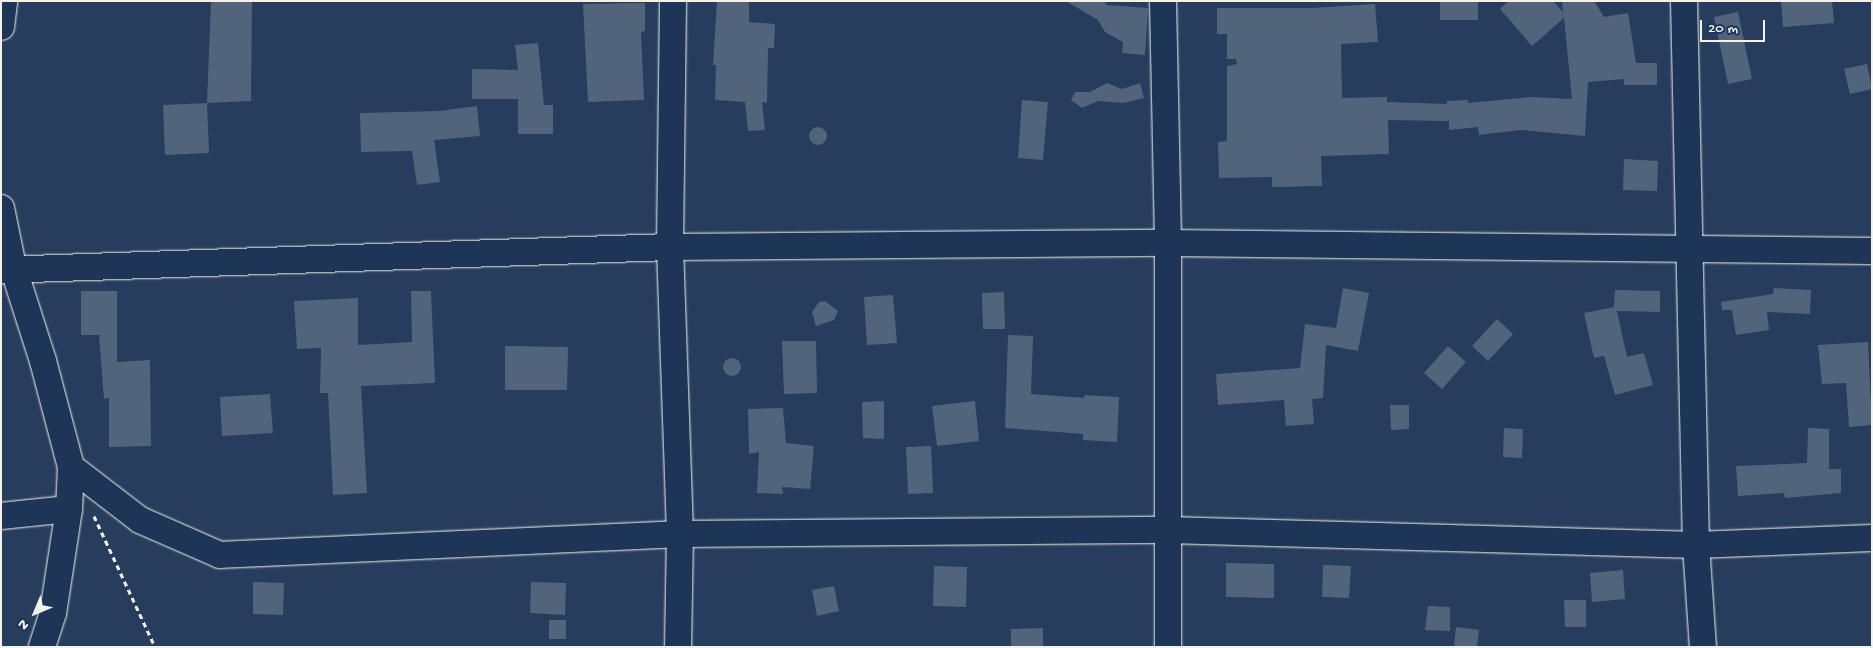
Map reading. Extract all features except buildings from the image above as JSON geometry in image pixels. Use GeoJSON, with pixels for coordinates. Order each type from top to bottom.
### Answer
{"type":"FeatureCollection","features":[{"type":"Feature","properties":{"kind":"street"},"geometry":{"type":"LineString","coordinates":[[1,27],[4,1]]}},
{"type":"Feature","properties":{"kind":"street"},"geometry":{"type":"LineString","coordinates":[[673,1],[670,247],[680,534],[678,647]]}},
{"type":"Feature","properties":{"kind":"street"},"geometry":{"type":"LineString","coordinates":[[1163,1],[1168,242],[1170,530],[1168,647]]}},
{"type":"Feature","properties":{"kind":"street"},"geometry":{"type":"LineString","coordinates":[[1684,1],[1696,545],[1703,647]]}},
{"type":"Feature","properties":{"kind":"street"},"geometry":{"type":"LineString","coordinates":[[1,208],[7,268],[43,361],[71,468],[80,511],[42,647]]}},
{"type":"Feature","properties":{"kind":"street"},"geometry":{"type":"LineString","coordinates":[[7,268],[670,247],[1168,242],[1872,251]]}},
{"type":"Feature","properties":{"kind":"street"},"geometry":{"type":"LineString","coordinates":[[71,468],[140,520],[220,555],[680,534],[1170,530],[1696,545],[1872,538]]}},
{"type":"Feature","properties":{"kind":"street"},"geometry":{"type":"LineString","coordinates":[[1,516],[80,511]]}},
{"type":"Feature","properties":{"kind":"path"},"geometry":{"type":"LineString","coordinates":[[80,511],[155,647]]}}]}
